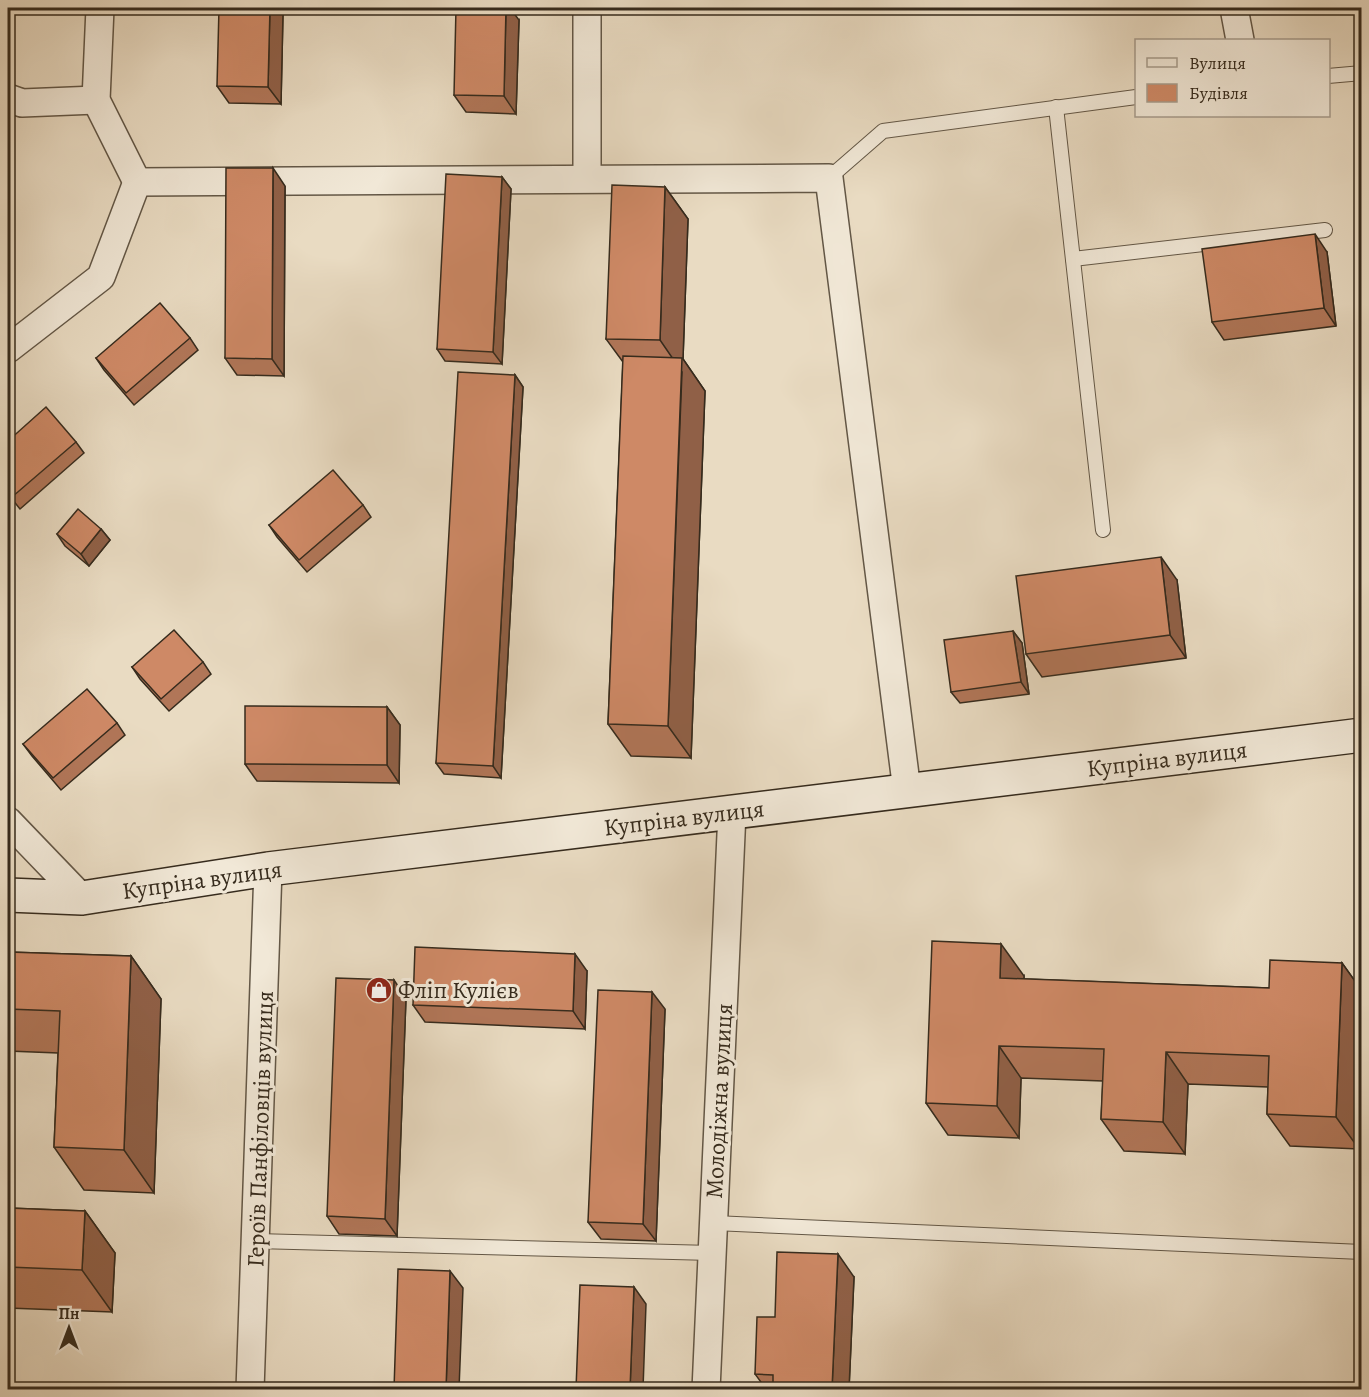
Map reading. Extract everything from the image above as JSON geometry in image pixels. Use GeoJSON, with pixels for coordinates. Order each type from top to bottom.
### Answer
{"type":"FeatureCollection","features":[{"type":"Feature","properties":{"kind":"main road","name":"Купріна вулиця"},"geometry":{"type":"LineString","coordinates":[[8,895],[82,898],[268,869],[1362,735]]}},
{"type":"Feature","properties":{"kind":"street"},"geometry":{"type":"LineString","coordinates":[[8,350],[101,277],[137,182],[96,100],[100,8]]}},
{"type":"Feature","properties":{"kind":"street"},"geometry":{"type":"LineString","coordinates":[[587,8],[587,177]]}},
{"type":"Feature","properties":{"kind":"street"},"geometry":{"type":"LineString","coordinates":[[1234,8],[1240,39]]}},
{"type":"Feature","properties":{"kind":"street"},"geometry":{"type":"LineString","coordinates":[[8,98],[22,103],[96,100]]}},
{"type":"Feature","properties":{"kind":"street"},"geometry":{"type":"LineString","coordinates":[[137,182],[587,177],[830,178],[907,791]]}},
{"type":"Feature","properties":{"kind":"street","name":"Молодіжна вулиця"},"geometry":{"type":"LineString","coordinates":[[706,1389],[732,812]]}},
{"type":"Feature","properties":{"kind":"street"},"geometry":{"type":"LineString","coordinates":[[8,821],[82,898]]}},
{"type":"Feature","properties":{"kind":"street","name":"Героїв Панфіловців вулиця"},"geometry":{"type":"LineString","coordinates":[[250,1389],[268,869]]}},
{"type":"Feature","properties":{"kind":"lane"},"geometry":{"type":"LineString","coordinates":[[1330,75],[1362,73]]}},
{"type":"Feature","properties":{"kind":"lane"},"geometry":{"type":"LineString","coordinates":[[830,178],[883,131],[1135,96]]}},
{"type":"Feature","properties":{"kind":"lane"},"geometry":{"type":"LineString","coordinates":[[1056,107],[1103,530]]}},
{"type":"Feature","properties":{"kind":"lane"},"geometry":{"type":"LineString","coordinates":[[1073,259],[1325,231]]}},
{"type":"Feature","properties":{"kind":"lane"},"geometry":{"type":"LineString","coordinates":[[714,1223],[1362,1252]]}},
{"type":"Feature","properties":{"kind":"lane"},"geometry":{"type":"LineString","coordinates":[[256,1241],[712,1253]]}},
{"type":"Feature","properties":{"kind":"building"},"geometry":{"type":"Polygon","coordinates":[[[219,8],[270,8],[268,87],[217,86],[219,8]]]}},
{"type":"Feature","properties":{"kind":"building"},"geometry":{"type":"Polygon","coordinates":[[[456,8],[506,8],[504,96],[454,95],[456,8]]]}},
{"type":"Feature","properties":{"kind":"building"},"geometry":{"type":"Polygon","coordinates":[[[226,168],[273,168],[272,359],[225,358],[226,168]]]}},
{"type":"Feature","properties":{"kind":"building"},"geometry":{"type":"Polygon","coordinates":[[[446,174],[502,177],[493,352],[437,349],[446,174]]]}},
{"type":"Feature","properties":{"kind":"building"},"geometry":{"type":"Polygon","coordinates":[[[612,185],[665,187],[660,340],[606,339],[612,185]]]}},
{"type":"Feature","properties":{"kind":"building"},"geometry":{"type":"Polygon","coordinates":[[[1315,234],[1324,308],[1212,322],[1202,249],[1315,234]]]}},
{"type":"Feature","properties":{"kind":"building"},"geometry":{"type":"Polygon","coordinates":[[[160,303],[190,338],[126,393],[96,358],[160,303]]]}},
{"type":"Feature","properties":{"kind":"building"},"geometry":{"type":"Polygon","coordinates":[[[623,356],[682,358],[668,726],[608,724],[623,356]]]}},
{"type":"Feature","properties":{"kind":"building"},"geometry":{"type":"Polygon","coordinates":[[[458,372],[515,375],[493,766],[436,763],[458,372]]]}},
{"type":"Feature","properties":{"kind":"building"},"geometry":{"type":"Polygon","coordinates":[[[46,407],[76,442],[12,497],[8,492],[8,441],[46,407]]]}},
{"type":"Feature","properties":{"kind":"building"},"geometry":{"type":"Polygon","coordinates":[[[333,470],[363,505],[299,560],[269,525],[333,470]]]}},
{"type":"Feature","properties":{"kind":"building"},"geometry":{"type":"Polygon","coordinates":[[[78,509],[101,529],[81,554],[57,534],[78,509]]]}},
{"type":"Feature","properties":{"kind":"building"},"geometry":{"type":"Polygon","coordinates":[[[1161,557],[1170,635],[1026,654],[1016,576],[1161,557]]]}},
{"type":"Feature","properties":{"kind":"building"},"geometry":{"type":"Polygon","coordinates":[[[174,630],[203,662],[161,699],[132,667],[174,630]]]}},
{"type":"Feature","properties":{"kind":"building"},"geometry":{"type":"Polygon","coordinates":[[[1013,631],[1021,682],[951,692],[944,640],[1013,631]]]}},
{"type":"Feature","properties":{"kind":"building"},"geometry":{"type":"Polygon","coordinates":[[[87,689],[117,723],[53,778],[23,744],[87,689]]]}},
{"type":"Feature","properties":{"kind":"building"},"geometry":{"type":"Polygon","coordinates":[[[245,706],[387,707],[387,765],[245,764],[245,706]]]}},
{"type":"Feature","properties":{"kind":"building"},"geometry":{"type":"Polygon","coordinates":[[[932,941],[1001,944],[1000,978],[1269,988],[1270,960],[1342,963],[1336,1117],[1267,1114],[1269,1056],[1166,1052],[1163,1122],[1101,1119],[1104,1049],[999,1046],[997,1106],[926,1103],[932,941]]]}},
{"type":"Feature","properties":{"kind":"building"},"geometry":{"type":"Polygon","coordinates":[[[415,947],[575,954],[573,1011],[413,1005],[415,947]]]}},
{"type":"Feature","properties":{"kind":"building"},"geometry":{"type":"Polygon","coordinates":[[[8,952],[131,956],[124,1150],[54,1147],[60,1011],[8,1009],[8,952]]]}},
{"type":"Feature","properties":{"kind":"building"},"geometry":{"type":"Polygon","coordinates":[[[336,978],[394,980],[385,1219],[327,1216],[336,978]]]}},
{"type":"Feature","properties":{"kind":"building"},"geometry":{"type":"Polygon","coordinates":[[[598,990],[652,992],[643,1224],[588,1222],[598,990]]]}},
{"type":"Feature","properties":{"kind":"building"},"geometry":{"type":"Polygon","coordinates":[[[8,1208],[85,1211],[82,1270],[8,1267],[8,1208]]]}},
{"type":"Feature","properties":{"kind":"building"},"geometry":{"type":"Polygon","coordinates":[[[777,1252],[838,1254],[832,1389],[773,1389],[773,1375],[755,1374],[757,1317],[775,1317],[777,1252]]]}},
{"type":"Feature","properties":{"kind":"building"},"geometry":{"type":"Polygon","coordinates":[[[398,1269],[450,1271],[446,1389],[394,1389],[398,1269]]]}},
{"type":"Feature","properties":{"kind":"building"},"geometry":{"type":"Polygon","coordinates":[[[580,1285],[634,1287],[630,1389],[576,1389],[580,1285]]]}},
{"type":"Feature","properties":{"kind":"building"},"geometry":{"type":"Polygon","coordinates":[[[1030,1385],[1144,1389],[1029,1389],[1030,1385]]]}},
{"type":"Feature","properties":{"kind":"place","name":"Фліп Кулієв"},"geometry":{"type":"Point","coordinates":[379,990]}}]}
